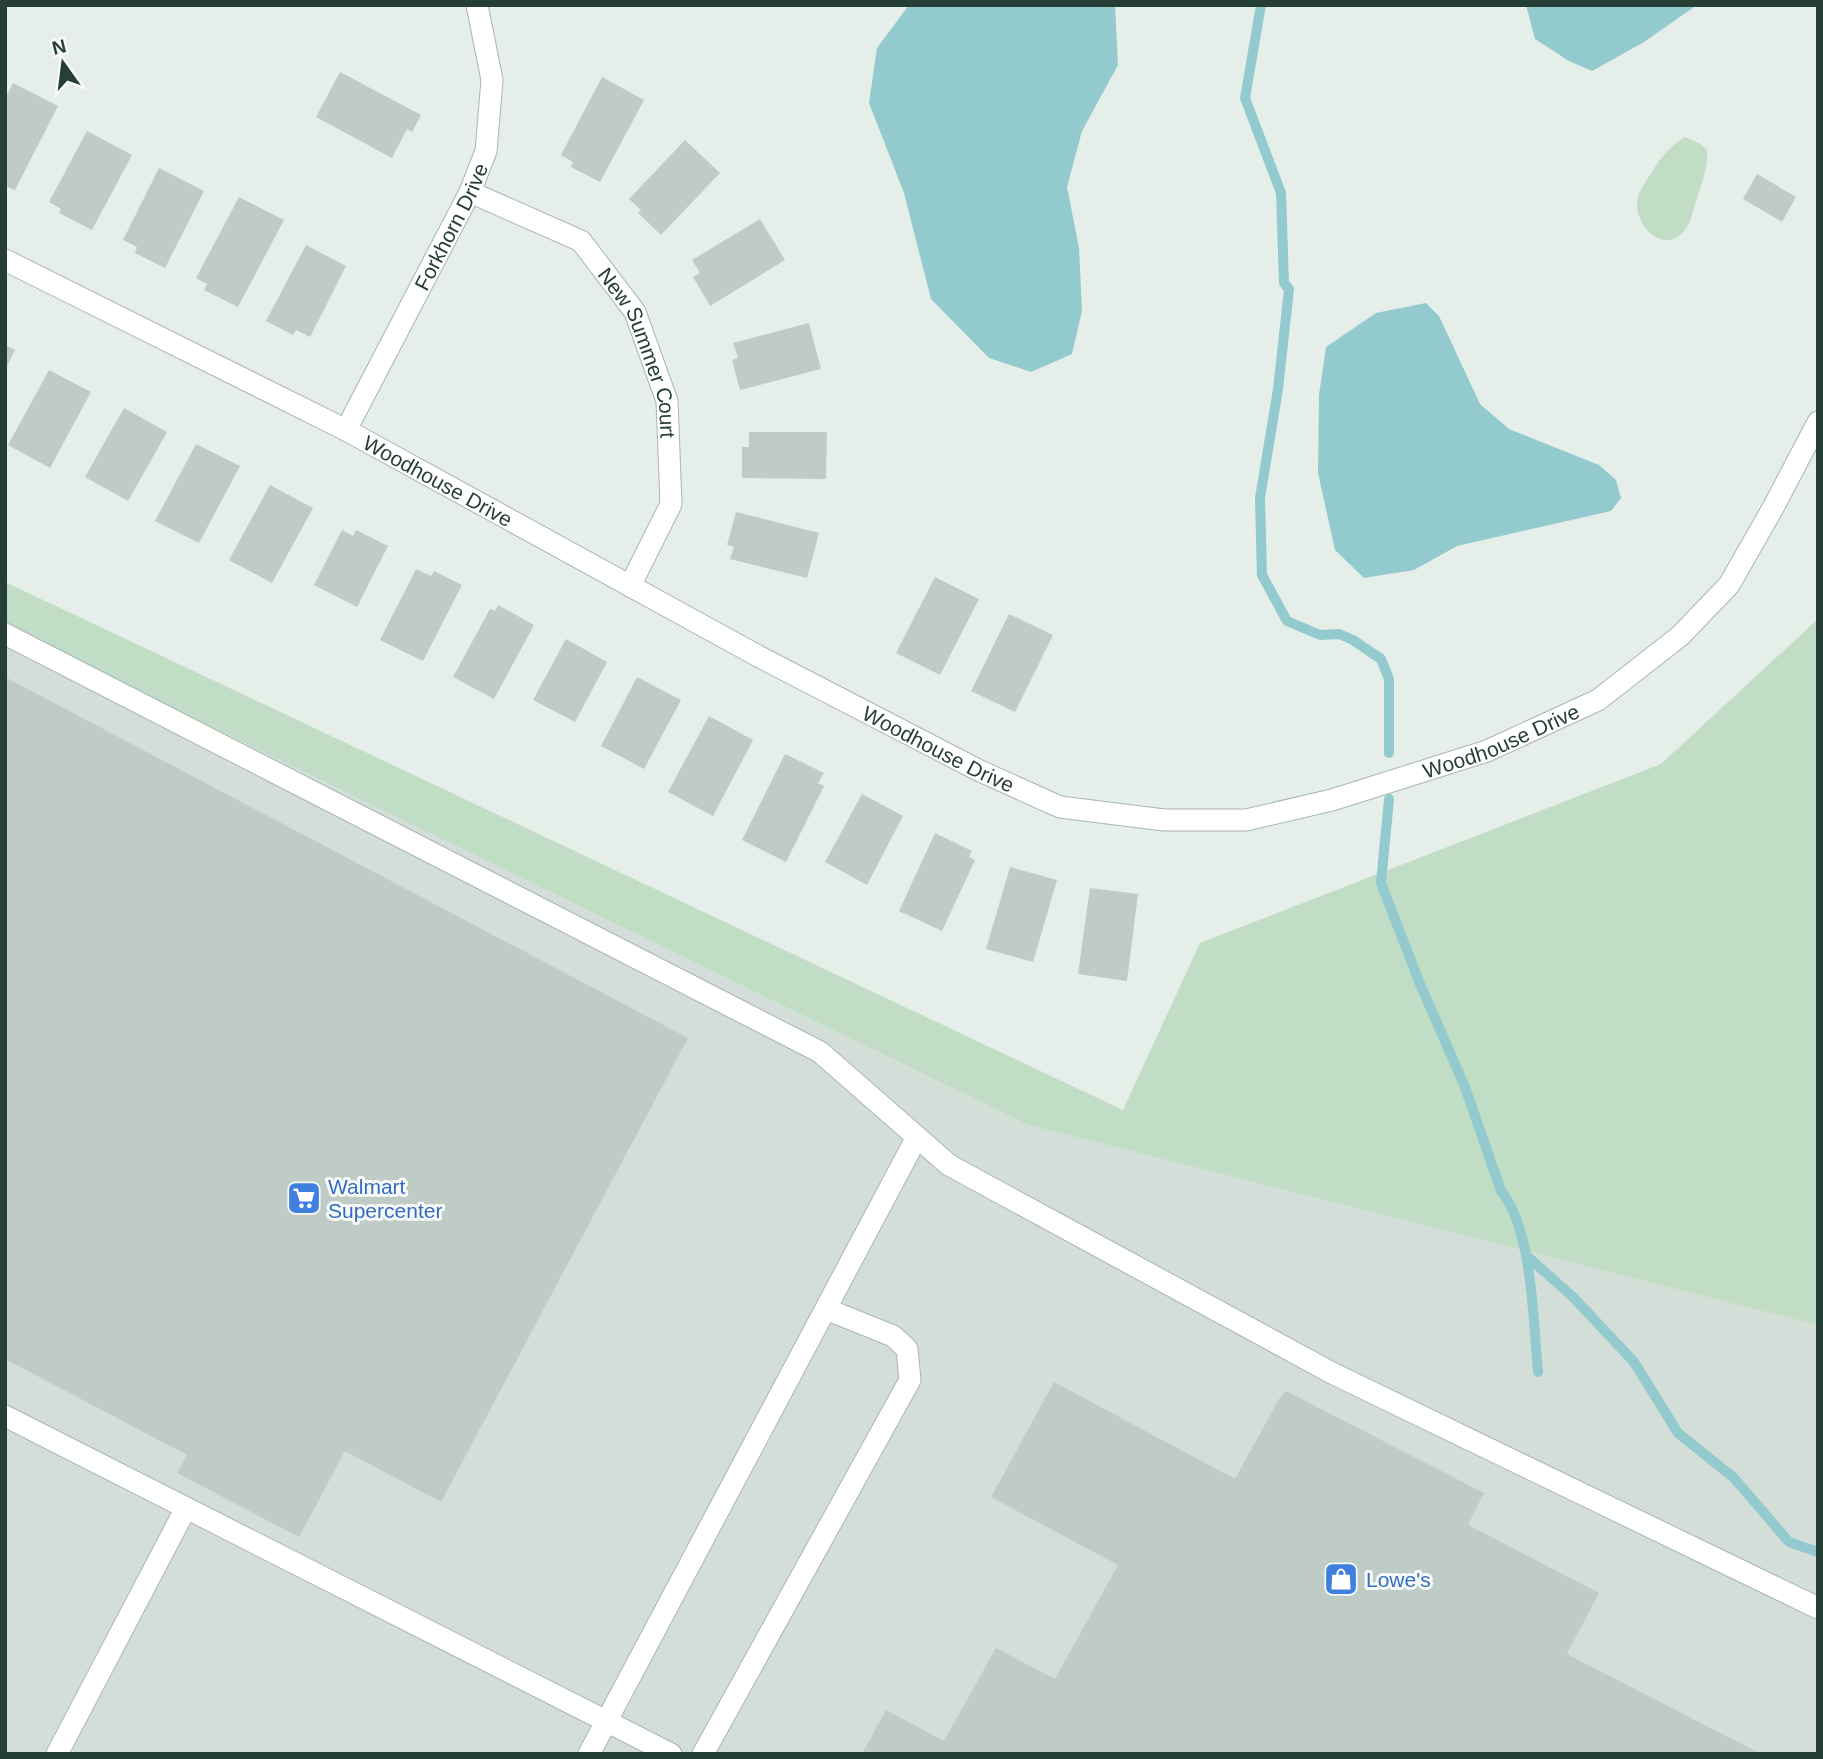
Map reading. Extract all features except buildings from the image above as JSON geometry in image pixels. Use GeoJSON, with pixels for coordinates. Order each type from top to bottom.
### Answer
{"type":"FeatureCollection","features":[{"type":"Feature","properties":{"kind":"street","name":"Forkhorn Drive"},"geometry":{"type":"LineString","coordinates":[[345,430],[470,192],[486,151],[492,80],[477,5]]}},
{"type":"Feature","properties":{"kind":"street","name":"New Summer Court"},"geometry":{"type":"LineString","coordinates":[[470,192],[582,241],[635,312],[667,401],[671,504],[631,586]]}},
{"type":"Feature","properties":{"kind":"street","name":"Woodhouse Drive"},"geometry":{"type":"LineString","coordinates":[[5,260],[345,430],[758,656],[978,770],[1060,807],[1164,820],[1246,820],[1332,800],[1487,751],[1598,700],[1680,636],[1729,585],[1818,422]]}},
{"type":"Feature","properties":{"kind":"street"},"geometry":{"type":"LineString","coordinates":[[5,634],[820,1052],[949,1165],[1332,1373],[1818,1608]]}},
{"type":"Feature","properties":{"kind":"street"},"geometry":{"type":"LineString","coordinates":[[589,1754],[917,1138]]}},
{"type":"Feature","properties":{"kind":"street"},"geometry":{"type":"LineString","coordinates":[[703,1754],[910,1380],[907,1349],[893,1336],[826,1309]]}},
{"type":"Feature","properties":{"kind":"street"},"geometry":{"type":"LineString","coordinates":[[5,1416],[671,1754]]}},
{"type":"Feature","properties":{"kind":"street"},"geometry":{"type":"LineString","coordinates":[[57,1754],[186,1508]]}},
{"type":"Feature","properties":{"kind":"shaded area"},"geometry":{"type":"Polygon","coordinates":[[[5,626],[1028,1125],[1818,1325],[1818,1754],[5,1754],[5,626]]]}},
{"type":"Feature","properties":{"kind":"green space"},"geometry":{"type":"Polygon","coordinates":[[[1685,137],[1707,149],[1706,169],[1692,217],[1686,228],[1677,237],[1661,239],[1654,236],[1642,223],[1637,206],[1638,197],[1662,157],[1685,137]]]}},
{"type":"Feature","properties":{"kind":"green space"},"geometry":{"type":"Polygon","coordinates":[[[5,582],[1123,1110],[1200,943],[1661,764],[1818,619],[1818,1325],[1028,1125],[5,626],[5,582]]]}},
{"type":"Feature","properties":{"kind":"water"},"geometry":{"type":"Polygon","coordinates":[[[909,5],[1115,5],[1118,65],[1082,131],[1067,187],[1079,248],[1082,311],[1072,354],[1031,372],[989,358],[931,299],[904,193],[869,103],[877,48],[909,5]]]}},
{"type":"Feature","properties":{"kind":"water"},"geometry":{"type":"Polygon","coordinates":[[[1526,5],[1697,5],[1644,42],[1592,71],[1569,61],[1535,39],[1526,5]]]}},
{"type":"Feature","properties":{"kind":"water"},"geometry":{"type":"Polygon","coordinates":[[[1426,303],[1439,316],[1480,404],[1509,429],[1599,465],[1616,480],[1621,498],[1611,511],[1457,546],[1414,570],[1364,578],[1335,550],[1318,473],[1319,395],[1326,347],[1376,313],[1426,303]]]}},
{"type":"Feature","properties":{"kind":"waterway"},"geometry":{"type":"LineString","coordinates":[[1261,5],[1245,98],[1281,193],[1284,283],[1289,289],[1278,389],[1260,498],[1262,575],[1287,621],[1320,635],[1339,634],[1381,659],[1389,679],[1389,753]]}},
{"type":"Feature","properties":{"kind":"waterway"},"geometry":{"type":"LineString","coordinates":[[1389,799],[1381,883],[1420,984],[1465,1087],[1501,1191],[1512,1208],[1520,1229],[1530,1277],[1538,1372]]}},
{"type":"Feature","properties":{"kind":"waterway"},"geometry":{"type":"LineString","coordinates":[[1527,1256],[1573,1297],[1634,1362],[1678,1433],[1734,1478],[1789,1542],[1818,1552]]}},
{"type":"Feature","properties":{"kind":"place","name":"Walmart Supercenter"},"geometry":{"type":"Point","coordinates":[304,1198]}},
{"type":"Feature","properties":{"kind":"place","name":"Lowe's"},"geometry":{"type":"Point","coordinates":[1341,1579]}}]}
